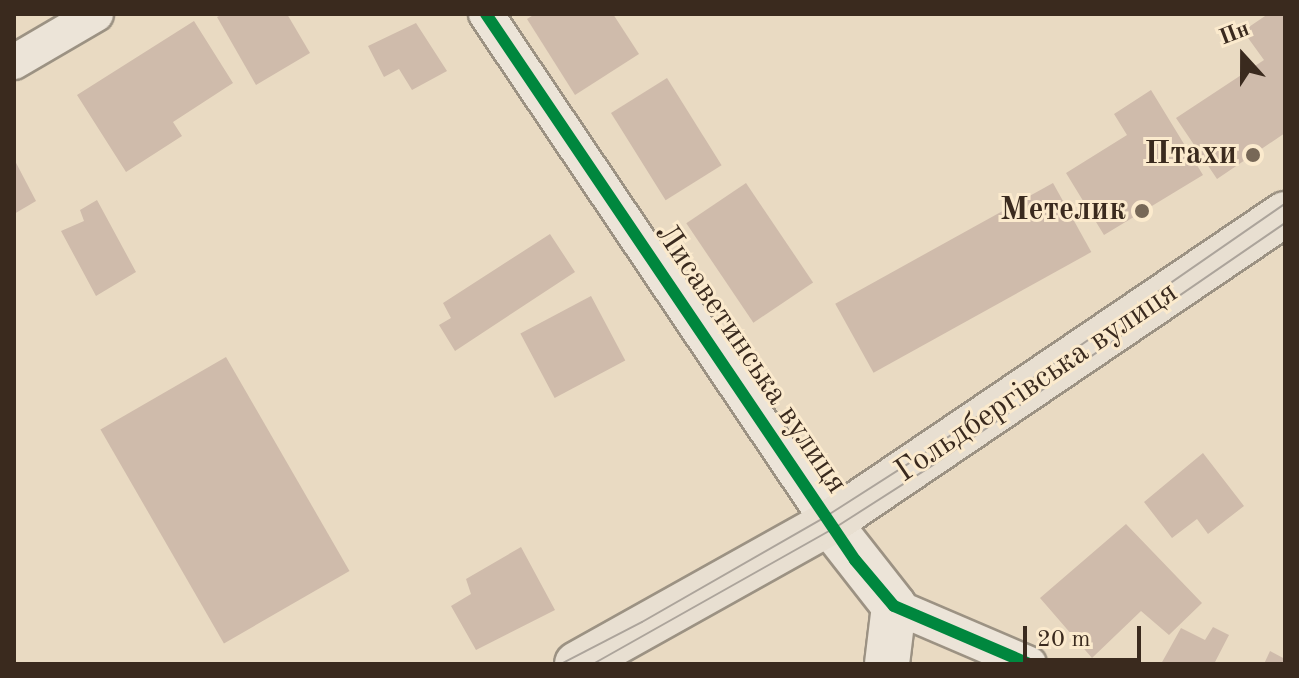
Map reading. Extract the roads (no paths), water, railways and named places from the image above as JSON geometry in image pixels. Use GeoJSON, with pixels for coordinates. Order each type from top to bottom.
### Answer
{"type":"FeatureCollection","features":[{"type":"Feature","properties":{"kind":"main road","name":"Гольдбергівська вулиця"},"geometry":{"type":"LineString","coordinates":[[577,664],[829,523],[1285,214]]}},
{"type":"Feature","properties":{"kind":"street"},"geometry":{"type":"LineString","coordinates":[[14,62],[96,14]]}},
{"type":"Feature","properties":{"kind":"street","name":"Лисаветинська вулиця"},"geometry":{"type":"LineString","coordinates":[[486,14],[829,523],[894,606],[1029,664]]}},
{"type":"Feature","properties":{"kind":"street"},"geometry":{"type":"LineString","coordinates":[[887,664],[894,606]]}},
{"type":"Feature","properties":{"kind":"tram line"},"geometry":{"type":"LineString","coordinates":[[561,664],[642,622],[825,517],[925,453],[1285,204]]}},
{"type":"Feature","properties":{"kind":"tram line"},"geometry":{"type":"LineString","coordinates":[[593,664],[833,529],[933,465],[1285,223]]}},
{"type":"Feature","properties":{"kind":"place","name":"Птахи"},"geometry":{"type":"Point","coordinates":[1253,155]}},
{"type":"Feature","properties":{"kind":"place","name":"Метелик"},"geometry":{"type":"Point","coordinates":[1142,211]}}]}
